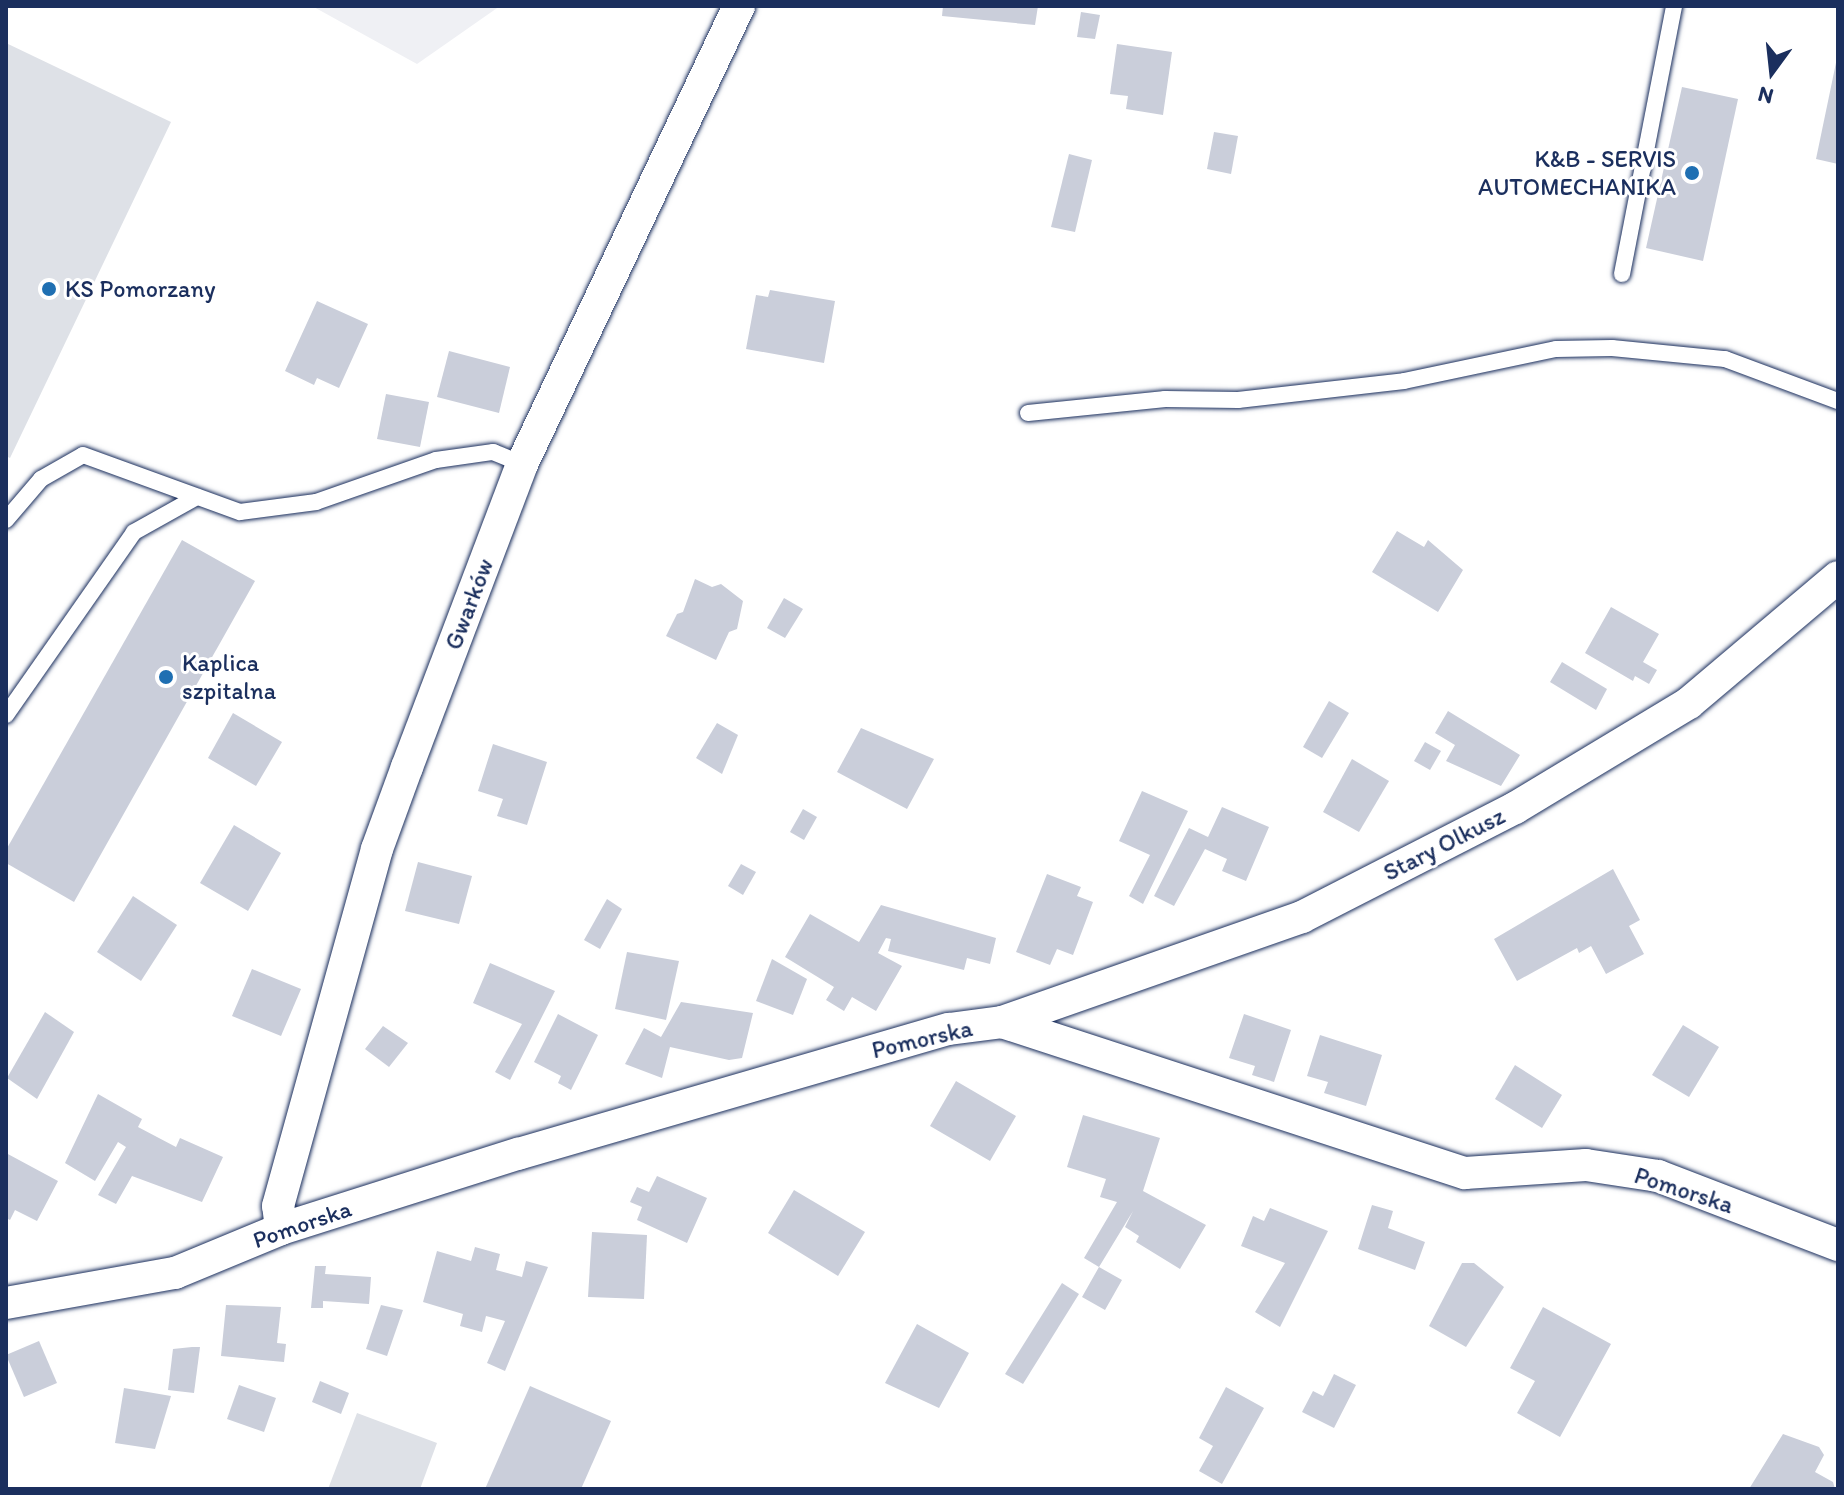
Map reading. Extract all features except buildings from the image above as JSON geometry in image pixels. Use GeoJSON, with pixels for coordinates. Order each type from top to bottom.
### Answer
{"type":"FeatureCollection","features":[{"type":"Feature","properties":{"kind":"street","name":"Gwarków"},"geometry":{"type":"LineString","coordinates":[[281,1229],[278,1206],[377,849],[522,464],[739,6]]}},
{"type":"Feature","properties":{"kind":"street","name":"Stary Olkusz"},"geometry":{"type":"LineString","coordinates":[[1002,1022],[1302,917],[1515,808],[1689,703],[1838,577]]}},
{"type":"Feature","properties":{"kind":"street","name":"Pomorska"},"geometry":{"type":"LineString","coordinates":[[6,1303],[175,1273],[281,1229],[790,1072],[949,1029],[1002,1022],[1465,1173],[1586,1165],[1658,1176],[1838,1245]]}},
{"type":"Feature","properties":{"kind":"lane"},"geometry":{"type":"LineString","coordinates":[[1622,274],[1674,6]]}},
{"type":"Feature","properties":{"kind":"lane"},"geometry":{"type":"LineString","coordinates":[[1028,413],[1389,383],[1556,349],[1612,348],[1725,359],[1838,401]]}},
{"type":"Feature","properties":{"kind":"lane"},"geometry":{"type":"LineString","coordinates":[[6,520],[41,479],[83,455],[240,512],[316,502],[436,460],[493,452],[522,464]]}},
{"type":"Feature","properties":{"kind":"lane"},"geometry":{"type":"LineString","coordinates":[[6,715],[134,532],[197,497]]}},
{"type":"Feature","properties":{"kind":"shaded area"},"geometry":{"type":"Polygon","coordinates":[[[312,6],[500,6],[417,64],[312,6]]]}},
{"type":"Feature","properties":{"kind":"shaded area","name":"KS Pomorzany"},"geometry":{"type":"Polygon","coordinates":[[[6,43],[171,122],[10,458],[6,456],[6,43]]]}},
{"type":"Feature","properties":{"kind":"shaded area"},"geometry":{"type":"Polygon","coordinates":[[[357,1413],[437,1443],[420,1489],[328,1489],[357,1413]]]}},
{"type":"Feature","properties":{"kind":"place","name":"K&B - SERVIS AUTOMECHANIKA"},"geometry":{"type":"Point","coordinates":[1692,173]}},
{"type":"Feature","properties":{"kind":"place","name":"KS Pomorzany"},"geometry":{"type":"Point","coordinates":[49,289]}},
{"type":"Feature","properties":{"kind":"place","name":"Kaplica szpitalna"},"geometry":{"type":"Point","coordinates":[166,677]}}]}
